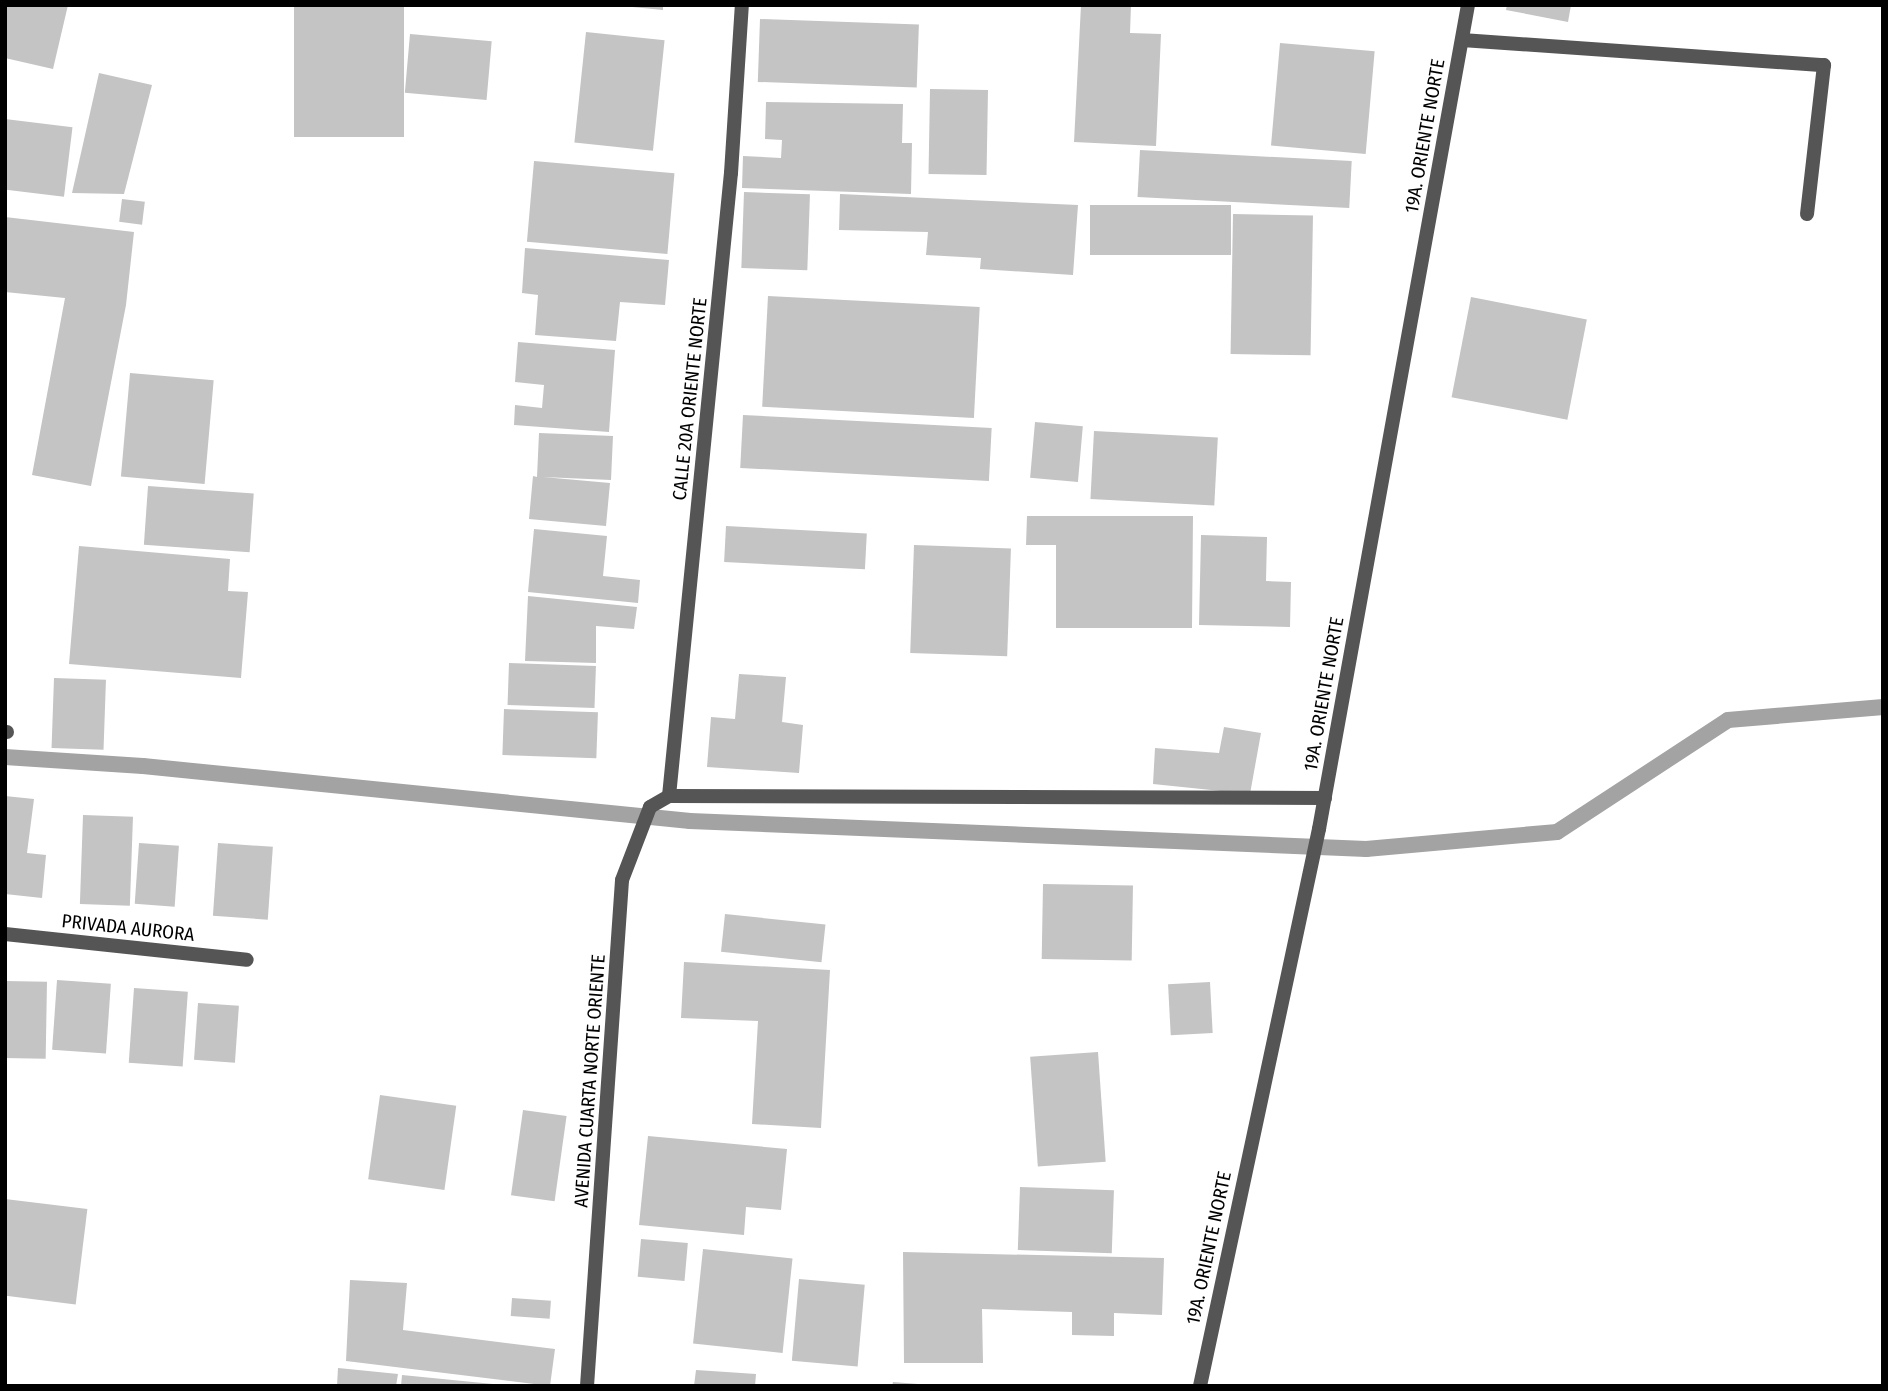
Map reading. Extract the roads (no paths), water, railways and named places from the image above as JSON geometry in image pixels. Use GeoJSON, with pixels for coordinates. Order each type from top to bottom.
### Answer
{"type":"FeatureCollection","features":[{"type":"Feature","properties":{"kind":"street","name":"CALLE 20A ORIENTE NORTE"},"geometry":{"type":"LineString","coordinates":[[669,796],[732,173],[742,5]]}},
{"type":"Feature","properties":{"kind":"street","name":"19A. ORIENTE NORTE"},"geometry":{"type":"LineString","coordinates":[[1200,1386],[1319,829],[1468,5]]}},
{"type":"Feature","properties":{"kind":"street"},"geometry":{"type":"LineString","coordinates":[[1462,40],[1824,65],[1807,214]]}},
{"type":"Feature","properties":{"kind":"street"},"geometry":{"type":"LineString","coordinates":[[669,796],[1325,798]]}},
{"type":"Feature","properties":{"kind":"street","name":"AVENIDA CUARTA NORTE ORIENTE"},"geometry":{"type":"LineString","coordinates":[[587,1386],[622,880],[650,807],[669,796]]}},
{"type":"Feature","properties":{"kind":"street","name":"PRIVADA AURORA"},"geometry":{"type":"LineString","coordinates":[[5,934],[247,960]]}},
{"type":"Feature","properties":{"kind":"waterway"},"geometry":{"type":"LineString","coordinates":[[5,757],[143,766],[690,821],[1366,849],[1557,832],[1728,720],[1883,707]]}}]}
